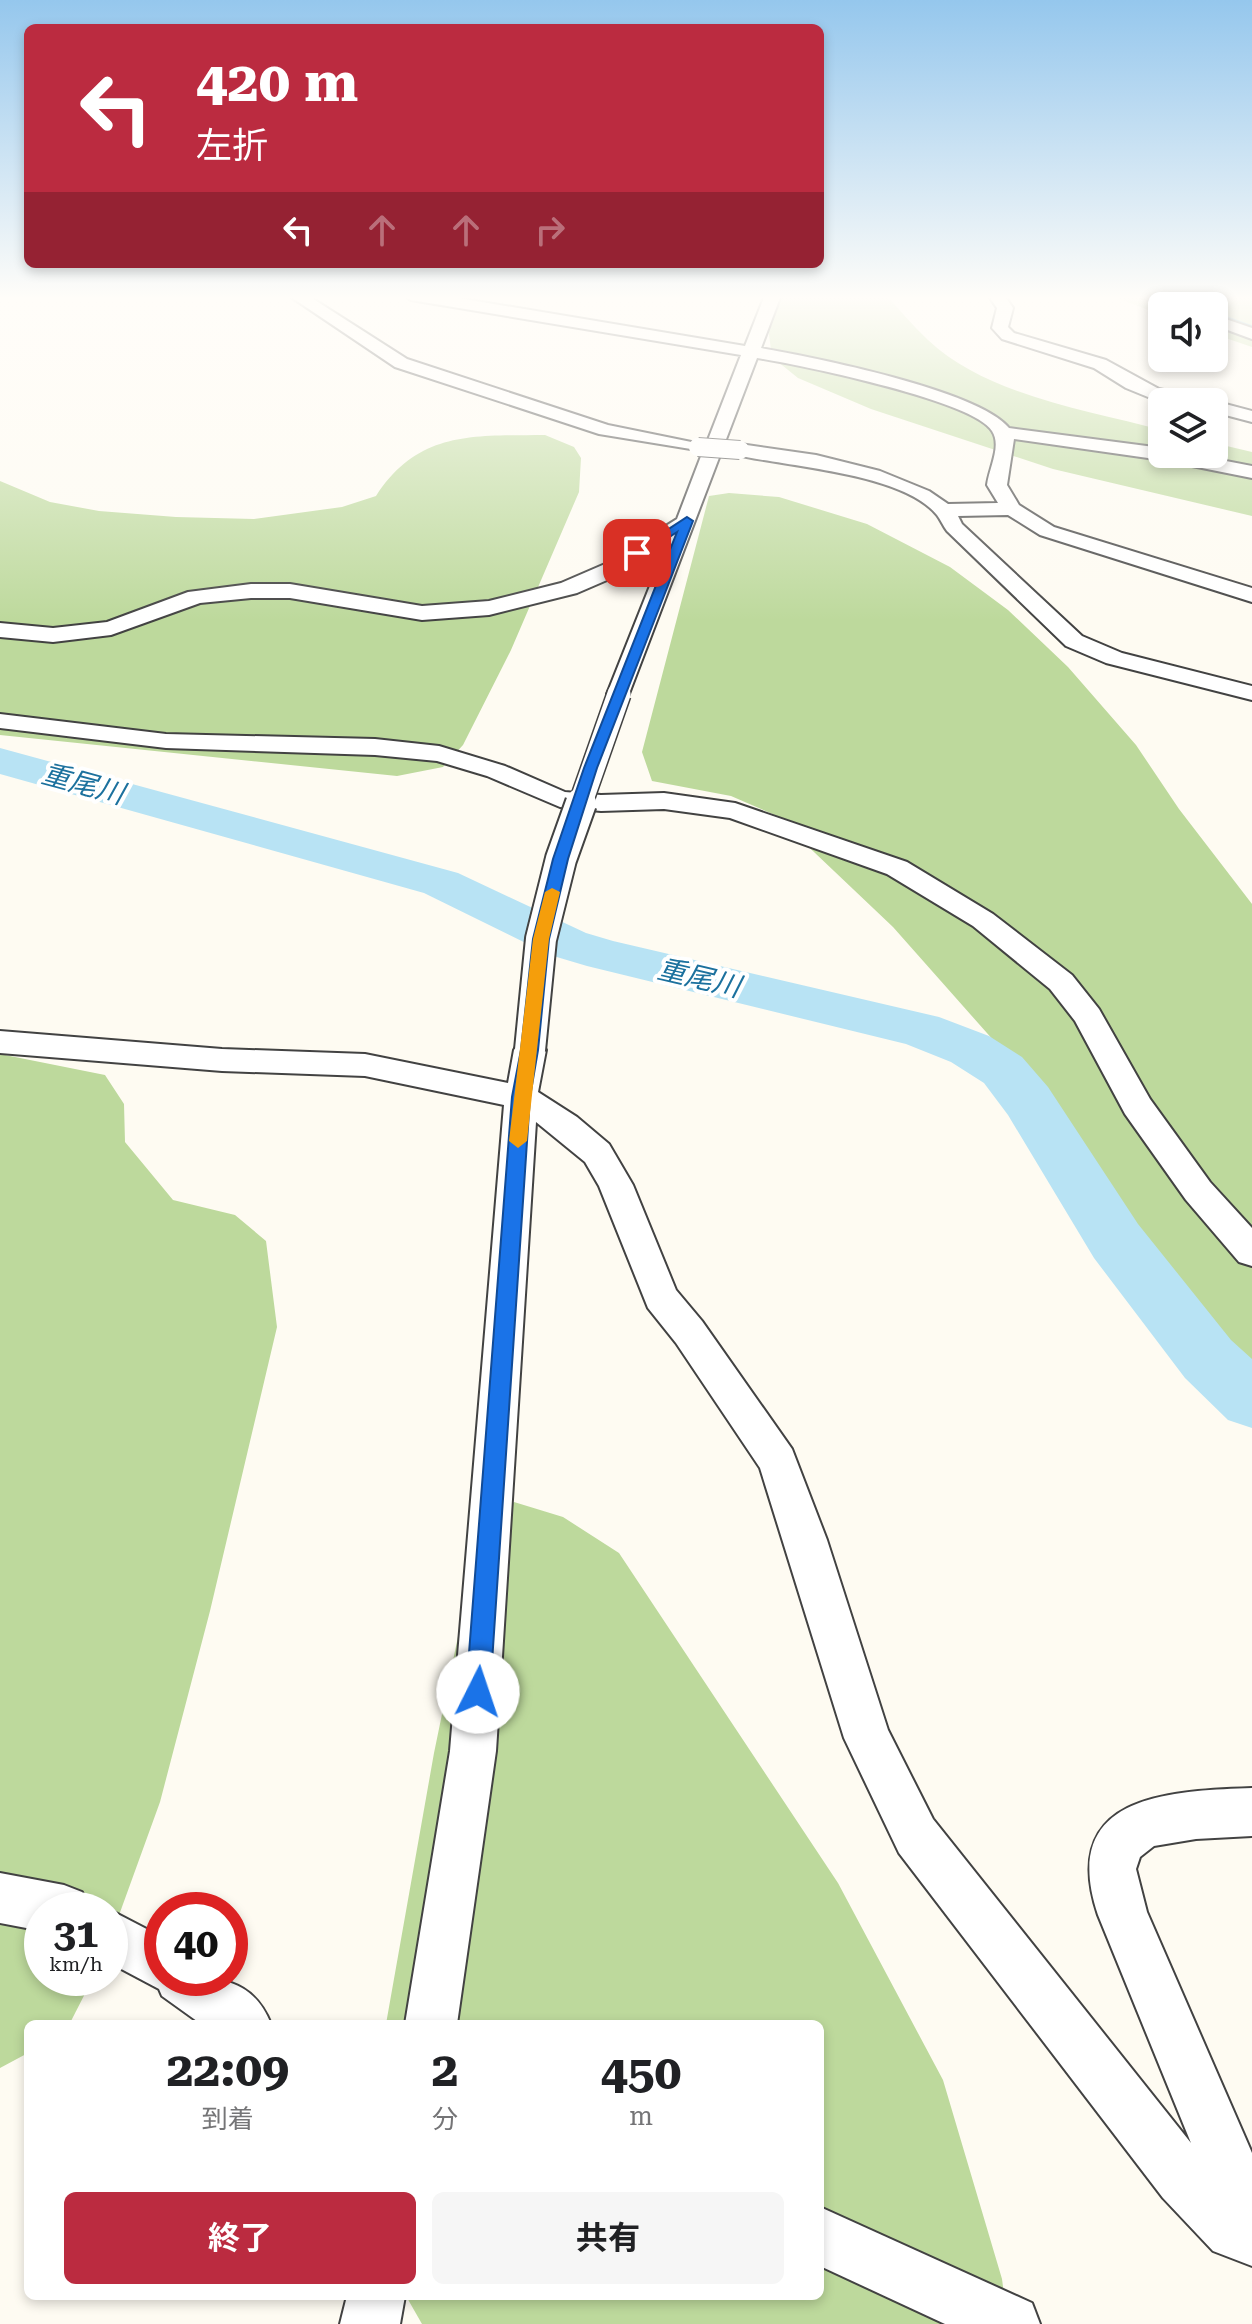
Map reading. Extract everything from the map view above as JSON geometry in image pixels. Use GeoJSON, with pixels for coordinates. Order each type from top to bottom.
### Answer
{"type":"FeatureCollection","features":[{"type":"Feature","properties":{"kind":"street"},"geometry":{"type":"LineString","coordinates":[[524,403],[605,430],[702,456],[812,470],[909,490]]}},
{"type":"Feature","properties":{"kind":"street"},"geometry":{"type":"LineString","coordinates":[[432,2020],[473,1751],[521,1097],[530,1050],[541,939],[561,859],[619,694],[687,521],[702,456],[726,403]]}},
{"type":"Feature","properties":{"kind":"street"},"geometry":{"type":"LineString","coordinates":[[960,403],[976,409],[1001,432],[1005,449],[997,485],[1012,509],[1028,521],[1072,541],[1252,595]]}},
{"type":"Feature","properties":{"kind":"street"},"geometry":{"type":"LineString","coordinates":[[1228,410],[1252,417]]}},
{"type":"Feature","properties":{"kind":"street"},"geometry":{"type":"LineString","coordinates":[[1001,432],[1162,454],[1252,472]]}},
{"type":"Feature","properties":{"kind":"street"},"geometry":{"type":"LineString","coordinates":[[702,456],[740,450],[806,459],[929,498],[944,510],[954,527],[1074,641],[1114,658],[1252,693]]}},
{"type":"Feature","properties":{"kind":"street"},"geometry":{"type":"LineString","coordinates":[[944,510],[1012,509]]}},
{"type":"Feature","properties":{"kind":"street"},"geometry":{"type":"LineString","coordinates":[[0,630],[53,635],[111,628],[196,597],[251,591],[290,591],[422,613],[489,608],[569,588],[598,576],[687,521]]}},
{"type":"Feature","properties":{"kind":"street"},"geometry":{"type":"LineString","coordinates":[[0,721],[166,741],[375,747],[439,754],[496,771],[560,799],[601,803],[676,802],[735,811],[897,868],[983,920],[1061,982],[1088,1016],[1146,1118],[1198,1191],[1252,1252]]}},
{"type":"Feature","properties":{"kind":"street"},"geometry":{"type":"LineString","coordinates":[[0,1042],[222,1060],[365,1065],[521,1097],[565,1125],[597,1153],[616,1185],[661,1298],[689,1332],[778,1461],[806,1540],[867,1738],[916,1836],[1183,2178],[1233,2231],[1252,2237]]}},
{"type":"Feature","properties":{"kind":"street"},"geometry":{"type":"LineString","coordinates":[[1252,1812],[1180,1815],[1131,1831],[1114,1854],[1113,1883],[1123,1915],[1227,2164],[1252,2203]]}},
{"type":"Feature","properties":{"kind":"street"},"geometry":{"type":"LineString","coordinates":[[0,1898],[24,1902]]}},
{"type":"Feature","properties":{"kind":"street"},"geometry":{"type":"LineString","coordinates":[[205,1996],[239,2020]]}},
{"type":"Feature","properties":{"kind":"street"},"geometry":{"type":"LineString","coordinates":[[824,2238],[1011,2324]]}},
{"type":"Feature","properties":{"kind":"street"},"geometry":{"type":"LineString","coordinates":[[370,2324],[375,2300]]}},
{"type":"Feature","properties":{"kind":"green space"},"geometry":{"type":"Polygon","coordinates":[[[858,403],[1058,403],[1148,426],[1148,468],[1228,468],[1228,446],[1252,452],[1252,516],[1053,469],[858,403]]]}},
{"type":"Feature","properties":{"kind":"green space"},"geometry":{"type":"Polygon","coordinates":[[[545,435],[574,447],[581,458],[579,492],[511,650],[463,745],[443,767],[397,776],[0,735],[0,481],[50,502],[99,511],[254,519],[342,507],[376,496],[393,474],[411,459],[450,441],[472,437],[545,435]]]}},
{"type":"Feature","properties":{"kind":"green space"},"geometry":{"type":"Polygon","coordinates":[[[729,493],[779,497],[867,524],[950,567],[1008,610],[1068,667],[1136,745],[1179,809],[1252,904],[1252,1418],[1139,1235],[1025,1076],[893,927],[775,815],[731,796],[652,781],[642,752],[709,496],[729,493]]]}},
{"type":"Feature","properties":{"kind":"green space"},"geometry":{"type":"Polygon","coordinates":[[[0,1054],[105,1075],[124,1104],[125,1142],[173,1200],[235,1215],[266,1241],[277,1327],[210,1611],[160,1802],[127,1892],[24,1892],[24,1996],[84,1996],[72,2020],[24,2020],[24,2055],[0,2068],[0,1054]]]}},
{"type":"Feature","properties":{"kind":"green space"},"geometry":{"type":"Polygon","coordinates":[[[514,1502],[563,1517],[619,1553],[838,1883],[943,2080],[1002,2279],[1008,2324],[422,2324],[408,2300],[824,2300],[824,2020],[387,2020],[434,1753],[477,1544],[514,1502]]]}},
{"type":"Feature","properties":{"kind":"waterway","name":"重尾川"},"geometry":{"type":"LineString","coordinates":[[0,761],[441,883],[568,944],[605,955],[920,1030],[970,1049],[1003,1070],[1028,1101],[1116,1241],[1208,1359],[1252,1400]]}},
{"type":"Feature","properties":{"kind":"slow traffic"},"geometry":{"type":"LineString","coordinates":[[518,1141],[541,939],[552,892]]}},
{"type":"Feature","properties":{"kind":"route"},"geometry":{"type":"LineString","coordinates":[[478,1692],[521,1097],[530,1050],[541,939],[561,859],[590,768],[687,521],[637,553]]}}]}
